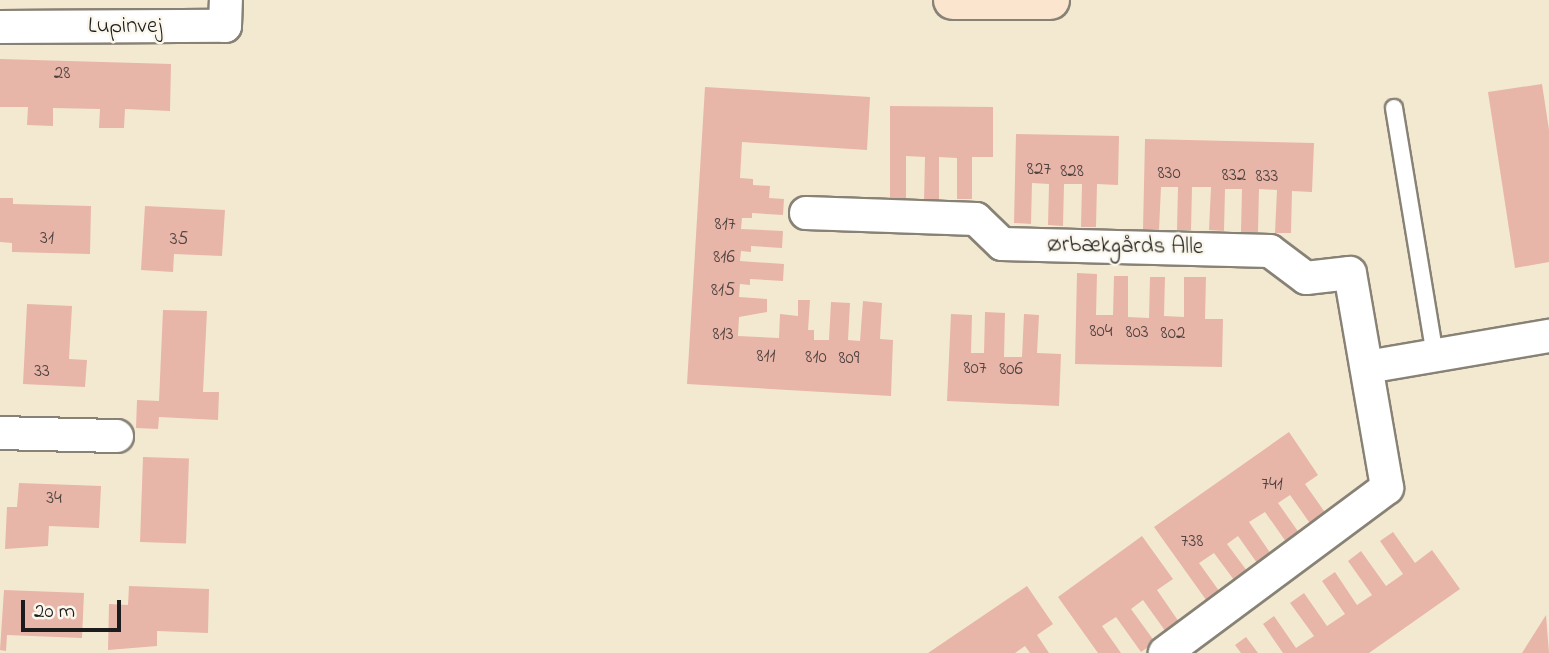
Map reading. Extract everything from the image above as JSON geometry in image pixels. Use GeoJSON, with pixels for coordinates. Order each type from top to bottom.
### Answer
{"type":"FeatureCollection","features":[{"type":"Feature","properties":{"kind":"main road"},"geometry":{"type":"LineString","coordinates":[[953,0],[1050,0]]}},
{"type":"Feature","properties":{"kind":"street","name":"Lupinvej"},"geometry":{"type":"LineString","coordinates":[[0,27],[225,26],[226,0]]}},
{"type":"Feature","properties":{"kind":"street","name":"Ørbækgårds Alle"},"geometry":{"type":"LineString","coordinates":[[806,213],[976,219],[1002,244],[1270,251],[1306,278],[1350,273],[1387,488],[1166,653]]}},
{"type":"Feature","properties":{"kind":"street"},"geometry":{"type":"LineString","coordinates":[[1367,367],[1549,336]]}},
{"type":"Feature","properties":{"kind":"street"},"geometry":{"type":"LineString","coordinates":[[0,433],[117,436]]}},
{"type":"Feature","properties":{"kind":"lane"},"geometry":{"type":"LineString","coordinates":[[1394,108],[1436,355]]}},
{"type":"Feature","properties":{"kind":"building"},"geometry":{"type":"Polygon","coordinates":[[[0,59],[171,64],[170,111],[125,109],[124,128],[99,128],[100,109],[53,108],[53,126],[27,125],[28,107],[0,107],[0,59]]]}},
{"type":"Feature","properties":{"kind":"building"},"geometry":{"type":"Polygon","coordinates":[[[1542,84],[1549,130],[1549,262],[1515,268],[1488,92],[1542,84]]]}},
{"type":"Feature","properties":{"kind":"building"},"geometry":{"type":"Polygon","coordinates":[[[705,87],[870,97],[867,150],[742,142],[740,178],[753,179],[753,185],[770,186],[769,198],[784,199],[783,215],[752,213],[752,218],[742,218],[741,229],[783,231],[782,248],[751,246],[751,252],[741,251],[740,261],[784,264],[783,281],[750,279],[750,285],[740,284],[739,297],[767,299],[767,312],[739,317],[738,336],[779,338],[780,314],[798,316],[798,300],[810,300],[808,330],[814,330],[814,340],[829,340],[831,302],[850,303],[848,340],[860,341],[863,301],[882,303],[880,339],[893,340],[891,396],[687,384],[705,87]]]}},
{"type":"Feature","properties":{"kind":"building"},"geometry":{"type":"Polygon","coordinates":[[[890,106],[993,107],[993,157],[972,157],[972,199],[957,199],[957,158],[939,157],[939,200],[924,200],[925,157],[906,156],[906,199],[890,199],[890,106]]]}},
{"type":"Feature","properties":{"kind":"building"},"geometry":{"type":"Polygon","coordinates":[[[1016,134],[1119,136],[1118,185],[1097,184],[1096,227],[1081,227],[1082,184],[1064,184],[1063,226],[1048,225],[1049,184],[1032,183],[1031,224],[1014,223],[1016,134]]]}},
{"type":"Feature","properties":{"kind":"building"},"geometry":{"type":"Polygon","coordinates":[[[1145,139],[1314,143],[1312,192],[1292,191],[1291,233],[1275,233],[1277,190],[1259,189],[1258,232],[1241,232],[1242,189],[1225,189],[1224,231],[1209,230],[1211,187],[1192,187],[1191,230],[1177,230],[1178,187],[1161,187],[1159,230],[1143,230],[1145,139]]]}},
{"type":"Feature","properties":{"kind":"building"},"geometry":{"type":"Polygon","coordinates":[[[0,198],[13,198],[13,204],[91,206],[90,254],[12,252],[12,243],[0,242],[0,198]]]}},
{"type":"Feature","properties":{"kind":"building"},"geometry":{"type":"Polygon","coordinates":[[[145,206],[225,210],[222,256],[174,254],[173,272],[141,270],[145,206]]]}},
{"type":"Feature","properties":{"kind":"building"},"geometry":{"type":"Polygon","coordinates":[[[1077,273],[1097,274],[1096,315],[1113,315],[1114,276],[1128,276],[1128,317],[1149,318],[1150,277],[1165,277],[1164,316],[1184,317],[1184,277],[1206,277],[1205,319],[1223,319],[1222,367],[1075,364],[1077,273]]]}},
{"type":"Feature","properties":{"kind":"building"},"geometry":{"type":"Polygon","coordinates":[[[27,304],[72,306],[69,359],[87,360],[85,387],[23,384],[27,304]]]}},
{"type":"Feature","properties":{"kind":"building"},"geometry":{"type":"Polygon","coordinates":[[[163,310],[207,311],[203,392],[219,392],[218,420],[159,417],[158,429],[136,428],[137,400],[159,401],[163,310]]]}},
{"type":"Feature","properties":{"kind":"building"},"geometry":{"type":"Polygon","coordinates":[[[985,312],[1005,313],[1004,357],[1022,357],[1024,314],[1039,315],[1037,353],[1061,354],[1059,406],[947,401],[951,314],[972,315],[971,353],[984,353],[985,312]]]}},
{"type":"Feature","properties":{"kind":"building"},"geometry":{"type":"Polygon","coordinates":[[[1289,432],[1318,475],[1305,484],[1329,518],[1314,529],[1290,495],[1278,503],[1302,537],[1289,546],[1265,512],[1249,522],[1275,560],[1262,570],[1238,536],[1227,544],[1250,575],[1237,584],[1214,553],[1199,563],[1222,595],[1209,604],[1154,527],[1289,432]]]}},
{"type":"Feature","properties":{"kind":"building"},"geometry":{"type":"Polygon","coordinates":[[[143,457],[189,459],[186,544],[140,542],[143,457]]]}},
{"type":"Feature","properties":{"kind":"building"},"geometry":{"type":"Polygon","coordinates":[[[19,483],[101,486],[99,528],[49,526],[48,546],[5,549],[7,507],[17,507],[19,483]]]}},
{"type":"Feature","properties":{"kind":"building"},"geometry":{"type":"Polygon","coordinates":[[[1393,532],[1415,563],[1432,550],[1460,589],[1369,653],[1283,653],[1263,624],[1274,616],[1296,648],[1314,636],[1290,603],[1304,593],[1327,626],[1345,614],[1322,581],[1335,572],[1357,605],[1372,595],[1348,561],[1361,551],[1386,586],[1403,574],[1380,541],[1393,532]]]}},
{"type":"Feature","properties":{"kind":"building"},"geometry":{"type":"Polygon","coordinates":[[[1142,536],[1173,579],[1157,590],[1179,622],[1166,632],[1143,600],[1131,609],[1155,642],[1141,652],[1116,617],[1102,626],[1121,653],[1098,653],[1058,597],[1142,536]]]}},
{"type":"Feature","properties":{"kind":"building"},"geometry":{"type":"Polygon","coordinates":[[[129,586],[209,589],[208,633],[157,631],[157,646],[108,650],[109,604],[128,605],[129,586]]]}},
{"type":"Feature","properties":{"kind":"building"},"geometry":{"type":"Polygon","coordinates":[[[1027,586],[1053,624],[1037,635],[1049,653],[1030,653],[1025,646],[1015,653],[928,653],[1027,586]]]}},
{"type":"Feature","properties":{"kind":"building"},"geometry":{"type":"Polygon","coordinates":[[[4,590],[84,593],[82,638],[7,635],[6,651],[0,650],[4,590]]]}},
{"type":"Feature","properties":{"kind":"building"},"geometry":{"type":"Polygon","coordinates":[[[1546,615],[1549,653],[1522,653],[1546,615]]]}},
{"type":"Feature","properties":{"kind":"building"},"geometry":{"type":"Polygon","coordinates":[[[1246,637],[1258,653],[1241,653],[1235,645],[1246,637]]]}}]}
